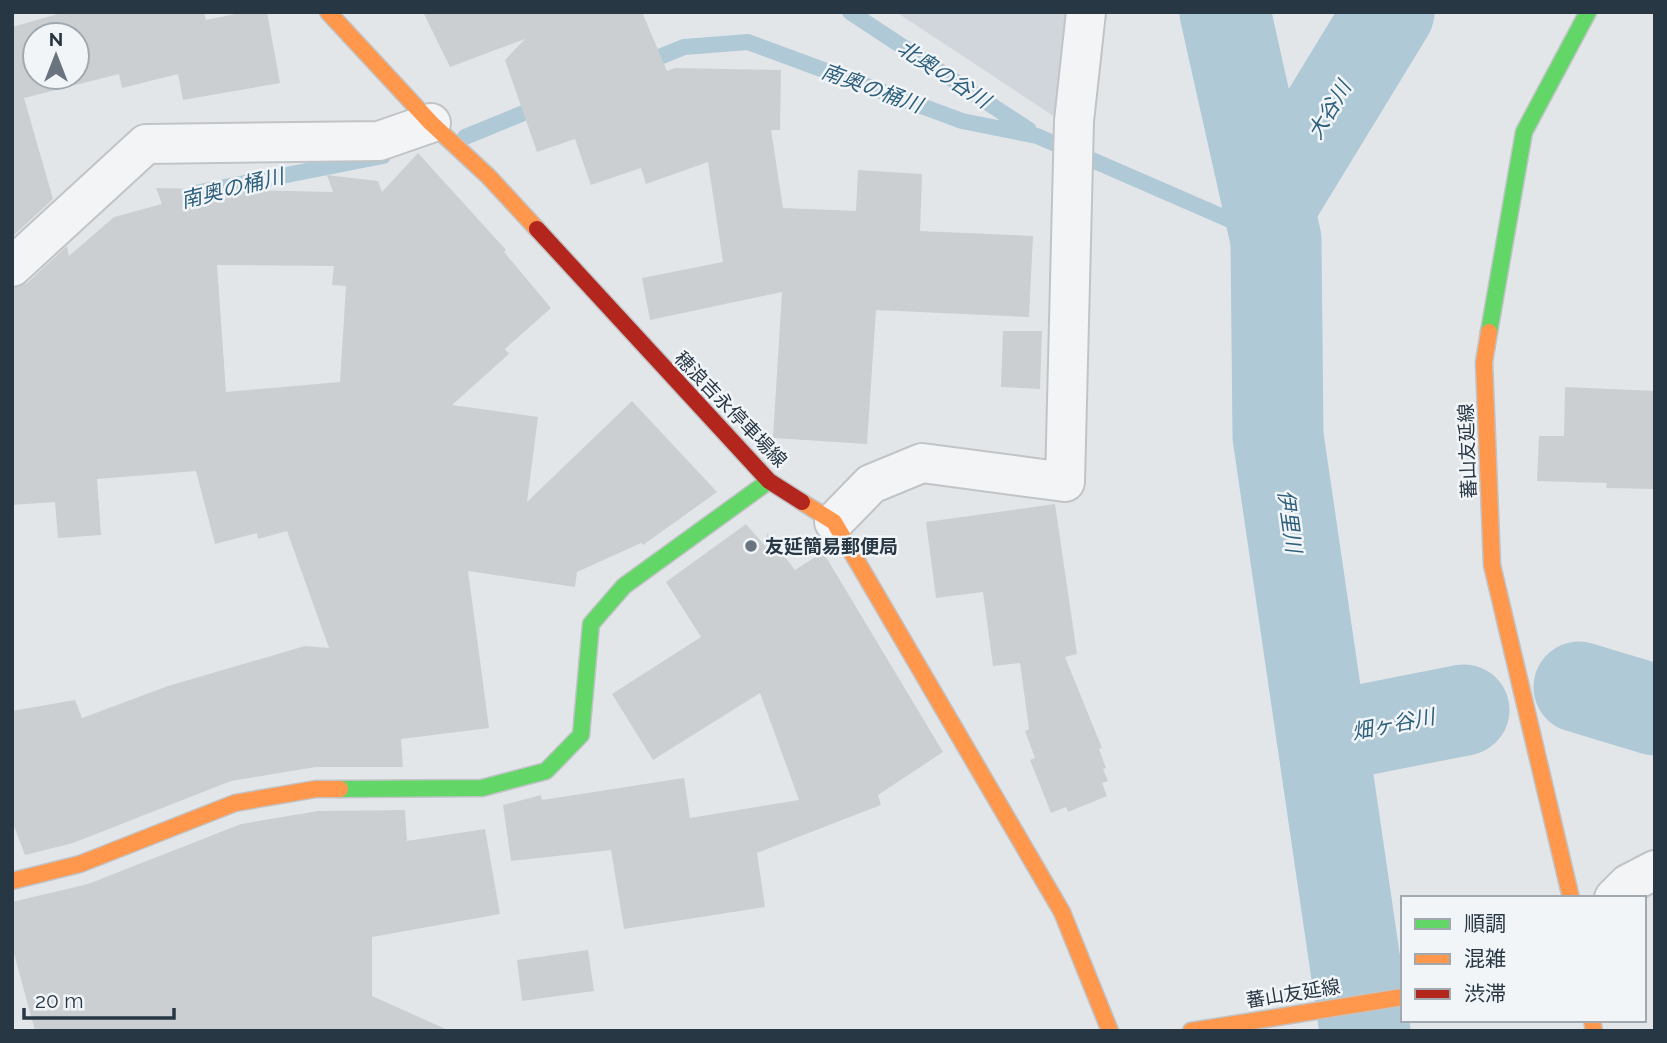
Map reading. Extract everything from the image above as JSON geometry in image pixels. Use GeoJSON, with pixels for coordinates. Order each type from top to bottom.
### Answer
{"type":"FeatureCollection","features":[{"type":"Feature","properties":{"kind":"main road","name":"穂浪吉永停車場線"},"geometry":{"type":"LineString","coordinates":[[328,12],[431,123],[489,177],[696,405],[769,481],[834,522],[1062,912],[1110,1031]]}},
{"type":"Feature","properties":{"kind":"main road","name":"蕃山友延線"},"geometry":{"type":"LineString","coordinates":[[1571,896],[1492,565],[1484,362],[1524,132],[1588,12]]}},
{"type":"Feature","properties":{"kind":"main road"},"geometry":{"type":"LineString","coordinates":[[12,881],[80,864],[234,803],[316,789],[482,788],[547,771],[581,735],[591,624],[624,586],[769,481]]}},
{"type":"Feature","properties":{"kind":"main road","name":"蕃山友延線"},"geometry":{"type":"LineString","coordinates":[[1191,1031],[1401,997]]}},
{"type":"Feature","properties":{"kind":"street"},"geometry":{"type":"LineString","coordinates":[[834,522],[871,484],[922,463],[1065,482],[1074,121],[1086,12]]}},
{"type":"Feature","properties":{"kind":"street"},"geometry":{"type":"LineString","coordinates":[[12,267],[146,144],[379,141],[431,123]]}},
{"type":"Feature","properties":{"kind":"street"},"geometry":{"type":"LineString","coordinates":[[1616,896],[1628,884],[1655,870]]}},
{"type":"Feature","properties":{"kind":"shaded area"},"geometry":{"type":"Polygon","coordinates":[[[896,12],[1066,12],[1055,117],[896,12]]]}},
{"type":"Feature","properties":{"kind":"building"},"geometry":{"type":"Polygon","coordinates":[[[65,12],[204,12],[206,20],[245,12],[267,12],[280,83],[183,100],[178,74],[122,88],[119,74],[91,81],[91,21],[33,21],[65,12]]]}},
{"type":"Feature","properties":{"kind":"building"},"geometry":{"type":"Polygon","coordinates":[[[423,12],[642,12],[667,71],[675,68],[781,70],[780,130],[771,130],[783,208],[856,211],[858,170],[922,174],[920,231],[1033,236],[1029,317],[876,310],[867,444],[773,438],[782,292],[650,320],[642,278],[723,262],[708,162],[646,184],[641,168],[591,185],[575,139],[537,152],[505,60],[525,39],[450,67],[423,12]]]}},
{"type":"Feature","properties":{"kind":"building"},"geometry":{"type":"Polygon","coordinates":[[[21,24],[21,91],[52,91],[24,98],[53,199],[12,237],[12,27],[21,24]]]}},
{"type":"Feature","properties":{"kind":"building"},"geometry":{"type":"Polygon","coordinates":[[[418,153],[506,250],[504,252],[551,308],[505,349],[509,354],[452,405],[538,417],[527,502],[632,401],[717,492],[643,545],[641,543],[577,572],[575,587],[468,571],[489,728],[401,739],[403,767],[316,767],[231,781],[73,843],[25,855],[12,821],[12,711],[75,700],[82,718],[168,686],[305,646],[329,648],[287,531],[258,539],[257,533],[215,544],[196,471],[97,479],[101,535],[58,538],[55,502],[12,505],[12,288],[27,283],[67,246],[69,256],[114,217],[162,204],[156,188],[333,192],[327,175],[378,181],[382,192],[418,153]],[[217,265],[226,392],[340,382],[346,286],[332,285],[334,266],[217,265]]]}},
{"type":"Feature","properties":{"kind":"building"},"geometry":{"type":"Polygon","coordinates":[[[1003,331],[1042,331],[1040,389],[1001,387],[1003,331]]]}},
{"type":"Feature","properties":{"kind":"building"},"geometry":{"type":"Polygon","coordinates":[[[1565,387],[1655,391],[1655,489],[1606,488],[1607,483],[1537,481],[1539,436],[1564,436],[1565,387]]]}},
{"type":"Feature","properties":{"kind":"building"},"geometry":{"type":"Polygon","coordinates":[[[1055,504],[1077,654],[1065,657],[1102,748],[1099,749],[1108,781],[1102,783],[1107,796],[1068,812],[1066,807],[1051,813],[1030,760],[1035,758],[1025,731],[1029,729],[1020,663],[993,666],[983,592],[936,598],[926,522],[1055,504]]]}},
{"type":"Feature","properties":{"kind":"building"},"geometry":{"type":"Polygon","coordinates":[[[746,524],[766,547],[767,533],[795,570],[823,552],[943,752],[878,795],[881,805],[757,853],[765,907],[624,929],[611,850],[511,861],[503,805],[541,795],[542,800],[684,778],[690,818],[799,800],[760,693],[653,760],[612,694],[701,637],[666,582],[746,524]]]}},
{"type":"Feature","properties":{"kind":"building"},"geometry":{"type":"Polygon","coordinates":[[[405,810],[407,841],[485,829],[500,914],[372,937],[372,996],[450,1031],[35,1031],[12,946],[12,902],[88,884],[241,824],[318,811],[405,810]]]}},
{"type":"Feature","properties":{"kind":"building"},"geometry":{"type":"Polygon","coordinates":[[[588,950],[594,991],[522,1001],[517,960],[588,950]]]}},
{"type":"Feature","properties":{"kind":"waterway","name":"北奥の谷川"},"geometry":{"type":"LineString","coordinates":[[850,12],[1029,130]]}},
{"type":"Feature","properties":{"kind":"waterway","name":"伊里川"},"geometry":{"type":"LineString","coordinates":[[1225,12],[1276,240],[1278,436],[1365,1031]]}},
{"type":"Feature","properties":{"kind":"waterway","name":"大谷川"},"geometry":{"type":"LineString","coordinates":[[1270,207],[1389,12]]}},
{"type":"Feature","properties":{"kind":"waterway","name":"南奥の桶川"},"geometry":{"type":"LineString","coordinates":[[642,64],[684,47],[748,42],[962,121],[1037,136],[1276,240]]}},
{"type":"Feature","properties":{"kind":"waterway","name":"南奥の桶川"},"geometry":{"type":"LineString","coordinates":[[465,137],[541,106]]}},
{"type":"Feature","properties":{"kind":"waterway","name":"南奥の桶川"},"geometry":{"type":"LineString","coordinates":[[195,193],[383,156]]}},
{"type":"Feature","properties":{"kind":"waterway","name":"畑ヶ谷川"},"geometry":{"type":"LineString","coordinates":[[1579,687],[1655,710]]}},
{"type":"Feature","properties":{"kind":"waterway","name":"畑ヶ谷川"},"geometry":{"type":"LineString","coordinates":[[1322,738],[1464,710]]}},
{"type":"Feature","properties":{"kind":"traffic: fast"},"geometry":{"type":"LineString","coordinates":[[1489,332],[1524,132],[1588,12]]}},
{"type":"Feature","properties":{"kind":"traffic: fast"},"geometry":{"type":"LineString","coordinates":[[340,789],[482,788],[546,771],[581,735],[591,624],[624,586],[769,481]]}},
{"type":"Feature","properties":{"kind":"traffic: slow"},"geometry":{"type":"LineString","coordinates":[[328,12],[431,123],[489,177],[537,229]]}},
{"type":"Feature","properties":{"kind":"traffic: slow"},"geometry":{"type":"LineString","coordinates":[[1489,332],[1484,362],[1492,565],[1571,896]]}},
{"type":"Feature","properties":{"kind":"traffic: slow"},"geometry":{"type":"LineString","coordinates":[[802,502],[834,522],[1062,912],[1110,1031]]}},
{"type":"Feature","properties":{"kind":"traffic: slow"},"geometry":{"type":"LineString","coordinates":[[12,881],[80,864],[235,803],[316,789],[340,789]]}},
{"type":"Feature","properties":{"kind":"traffic: slow"},"geometry":{"type":"LineString","coordinates":[[1191,1031],[1401,997]]}},
{"type":"Feature","properties":{"kind":"traffic: slow"},"geometry":{"type":"LineString","coordinates":[[1592,1022],[1594,1031]]}},
{"type":"Feature","properties":{"kind":"traffic: jam"},"geometry":{"type":"LineString","coordinates":[[537,229],[769,481],[802,502]]}},
{"type":"Feature","properties":{"kind":"place","name":"友延簡易郵便局"},"geometry":{"type":"Point","coordinates":[751,546]}}]}
